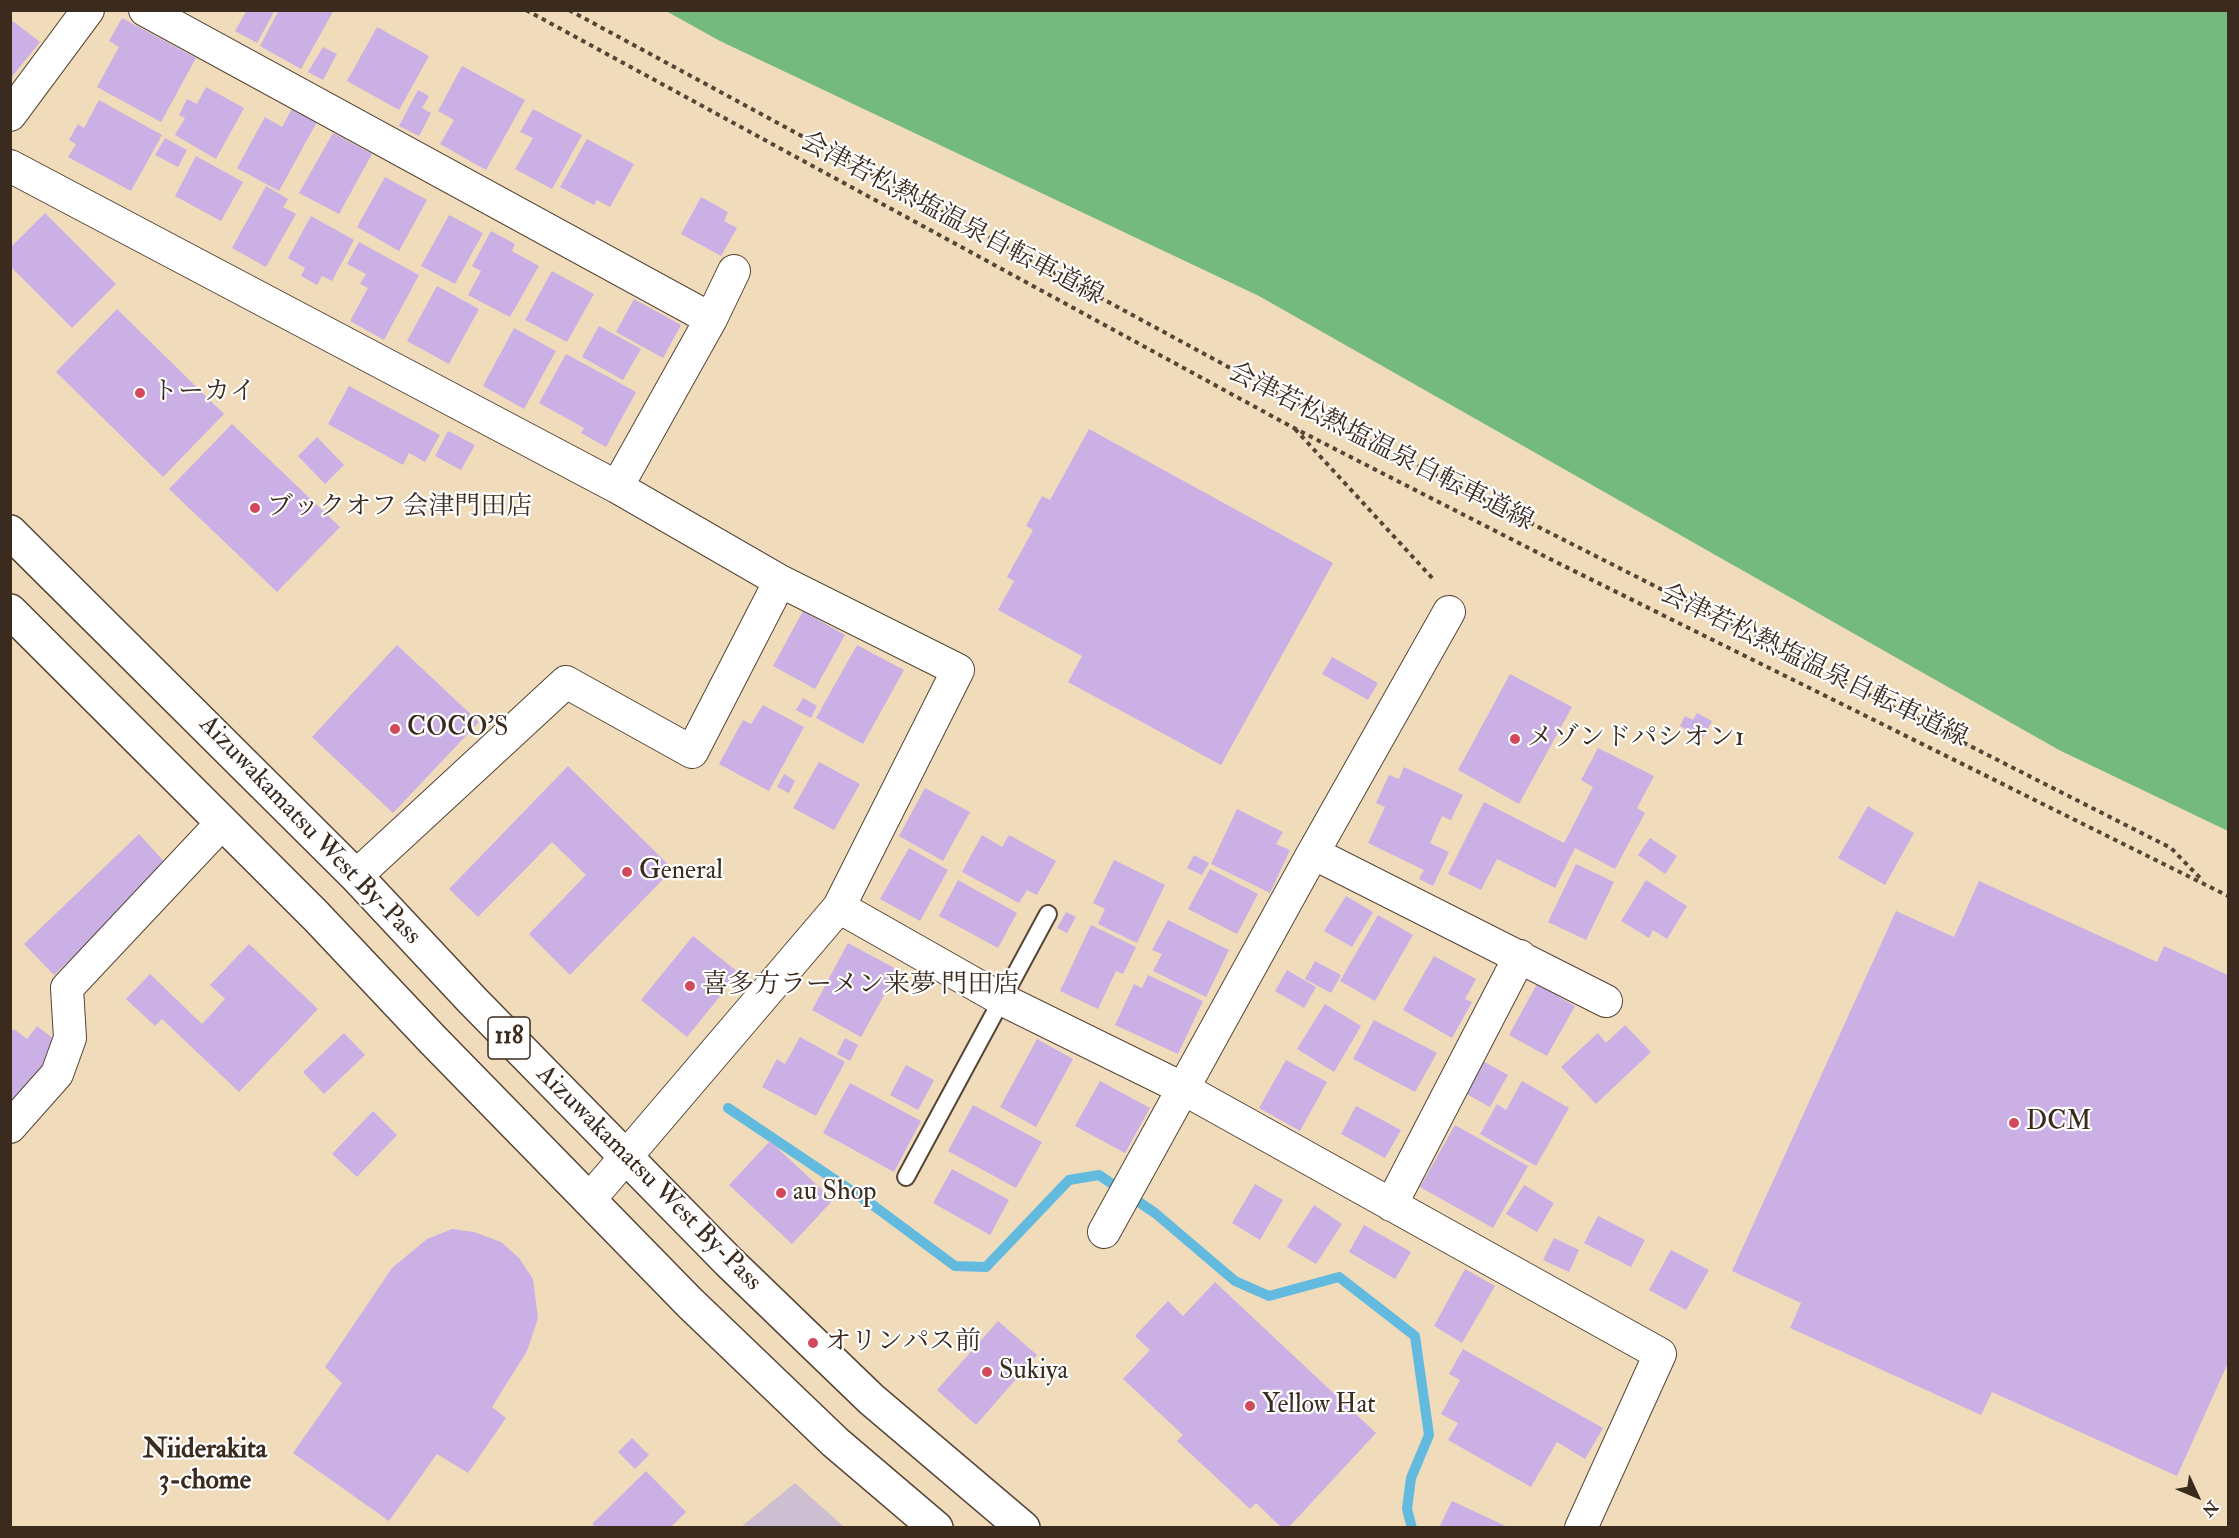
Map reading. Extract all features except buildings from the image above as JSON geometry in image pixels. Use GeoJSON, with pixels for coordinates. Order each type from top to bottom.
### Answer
{"type":"FeatureCollection","features":[{"type":"Feature","properties":{"kind":"highway","name":"Aizuwakamatsu West By-Pass"},"geometry":{"type":"LineString","coordinates":[[10,532],[356,876],[472,1000],[729,1262],[872,1400],[1023,1527]]}},
{"type":"Feature","properties":{"kind":"highway","name":"Aizuwakamatsu West By-Pass"},"geometry":{"type":"LineString","coordinates":[[10,611],[316,916],[432,1039],[690,1303],[835,1442],[936,1527]]}},
{"type":"Feature","properties":{"kind":"street"},"geometry":{"type":"LineString","coordinates":[[10,115],[88,10]]}},
{"type":"Feature","properties":{"kind":"street"},"geometry":{"type":"LineString","coordinates":[[145,10],[711,319]]}},
{"type":"Feature","properties":{"kind":"street"},"geometry":{"type":"LineString","coordinates":[[10,166],[617,487],[780,581],[958,670],[839,907],[589,1200]]}},
{"type":"Feature","properties":{"kind":"street"},"geometry":{"type":"LineString","coordinates":[[617,487],[711,319],[734,271]]}},
{"type":"Feature","properties":{"kind":"street"},"geometry":{"type":"LineString","coordinates":[[356,876],[566,682],[692,752],[780,581]]}},
{"type":"Feature","properties":{"kind":"street"},"geometry":{"type":"LineString","coordinates":[[1119,1206],[1313,853],[1449,612]]}},
{"type":"Feature","properties":{"kind":"street"},"geometry":{"type":"LineString","coordinates":[[10,1127],[57,1074],[70,1038],[67,988],[222,823]]}},
{"type":"Feature","properties":{"kind":"street"},"geometry":{"type":"LineString","coordinates":[[1313,853],[1606,1001]]}},
{"type":"Feature","properties":{"kind":"street"},"geometry":{"type":"LineString","coordinates":[[839,907],[1001,999],[1182,1089],[1660,1354],[1581,1527]]}},
{"type":"Feature","properties":{"kind":"street"},"geometry":{"type":"LineString","coordinates":[[1391,1205],[1520,956]]}},
{"type":"Feature","properties":{"kind":"lane"},"geometry":{"type":"LineString","coordinates":[[906,1177],[1048,914]]}},
{"type":"Feature","properties":{"kind":"path","name":"会津若松熱塩温泉自転車道線"},"geometry":{"type":"LineString","coordinates":[[526,10],[1292,427],[1556,562],[2229,896]]}},
{"type":"Feature","properties":{"kind":"path"},"geometry":{"type":"LineString","coordinates":[[569,10],[1306,409],[2172,848],[2205,884]]}},
{"type":"Feature","properties":{"kind":"path"},"geometry":{"type":"LineString","coordinates":[[1292,427],[1447,594],[1449,612]]}},
{"type":"Feature","properties":{"kind":"shaded area"},"geometry":{"type":"Polygon","coordinates":[[[795,1483],[844,1527],[741,1527],[795,1483]]]}},
{"type":"Feature","properties":{"kind":"green space"},"geometry":{"type":"Polygon","coordinates":[[[666,11],[2228,11],[2228,831],[2059,750],[1259,296],[720,41],[666,11]]]}},
{"type":"Feature","properties":{"kind":"waterway"},"geometry":{"type":"LineString","coordinates":[[728,1108],[874,1206],[955,1266],[986,1267],[1069,1180],[1099,1175],[1155,1213],[1235,1281],[1269,1296],[1339,1277],[1415,1336],[1429,1435],[1411,1478],[1407,1509],[1412,1528]]}},
{"type":"Feature","properties":{"kind":"place","name":"トーカイ"},"geometry":{"type":"Point","coordinates":[140,393]}},
{"type":"Feature","properties":{"kind":"place","name":"ブックオフ 会津門田店"},"geometry":{"type":"Point","coordinates":[255,508]}},
{"type":"Feature","properties":{"kind":"place","name":"COCO’S"},"geometry":{"type":"Point","coordinates":[395,729]}},
{"type":"Feature","properties":{"kind":"place","name":"メゾンドパシオン1"},"geometry":{"type":"Point","coordinates":[1515,739]}},
{"type":"Feature","properties":{"kind":"place","name":"General"},"geometry":{"type":"Point","coordinates":[627,872]}},
{"type":"Feature","properties":{"kind":"place","name":"喜多方ラーメン来夢 門田店"},"geometry":{"type":"Point","coordinates":[690,986]}},
{"type":"Feature","properties":{"kind":"place","name":"DCM"},"geometry":{"type":"Point","coordinates":[2014,1123]}},
{"type":"Feature","properties":{"kind":"place","name":"au Shop"},"geometry":{"type":"Point","coordinates":[781,1193]}},
{"type":"Feature","properties":{"kind":"place","name":"オリンパス前"},"geometry":{"type":"Point","coordinates":[813,1343]}},
{"type":"Feature","properties":{"kind":"place","name":"Sukiya"},"geometry":{"type":"Point","coordinates":[987,1372]}},
{"type":"Feature","properties":{"kind":"place","name":"Yellow Hat"},"geometry":{"type":"Point","coordinates":[1250,1406]}},
{"type":"Feature","properties":{"kind":"district","name":"Niiderakita 3-chome"},"geometry":{"type":"Point","coordinates":[205,1466]}}]}
